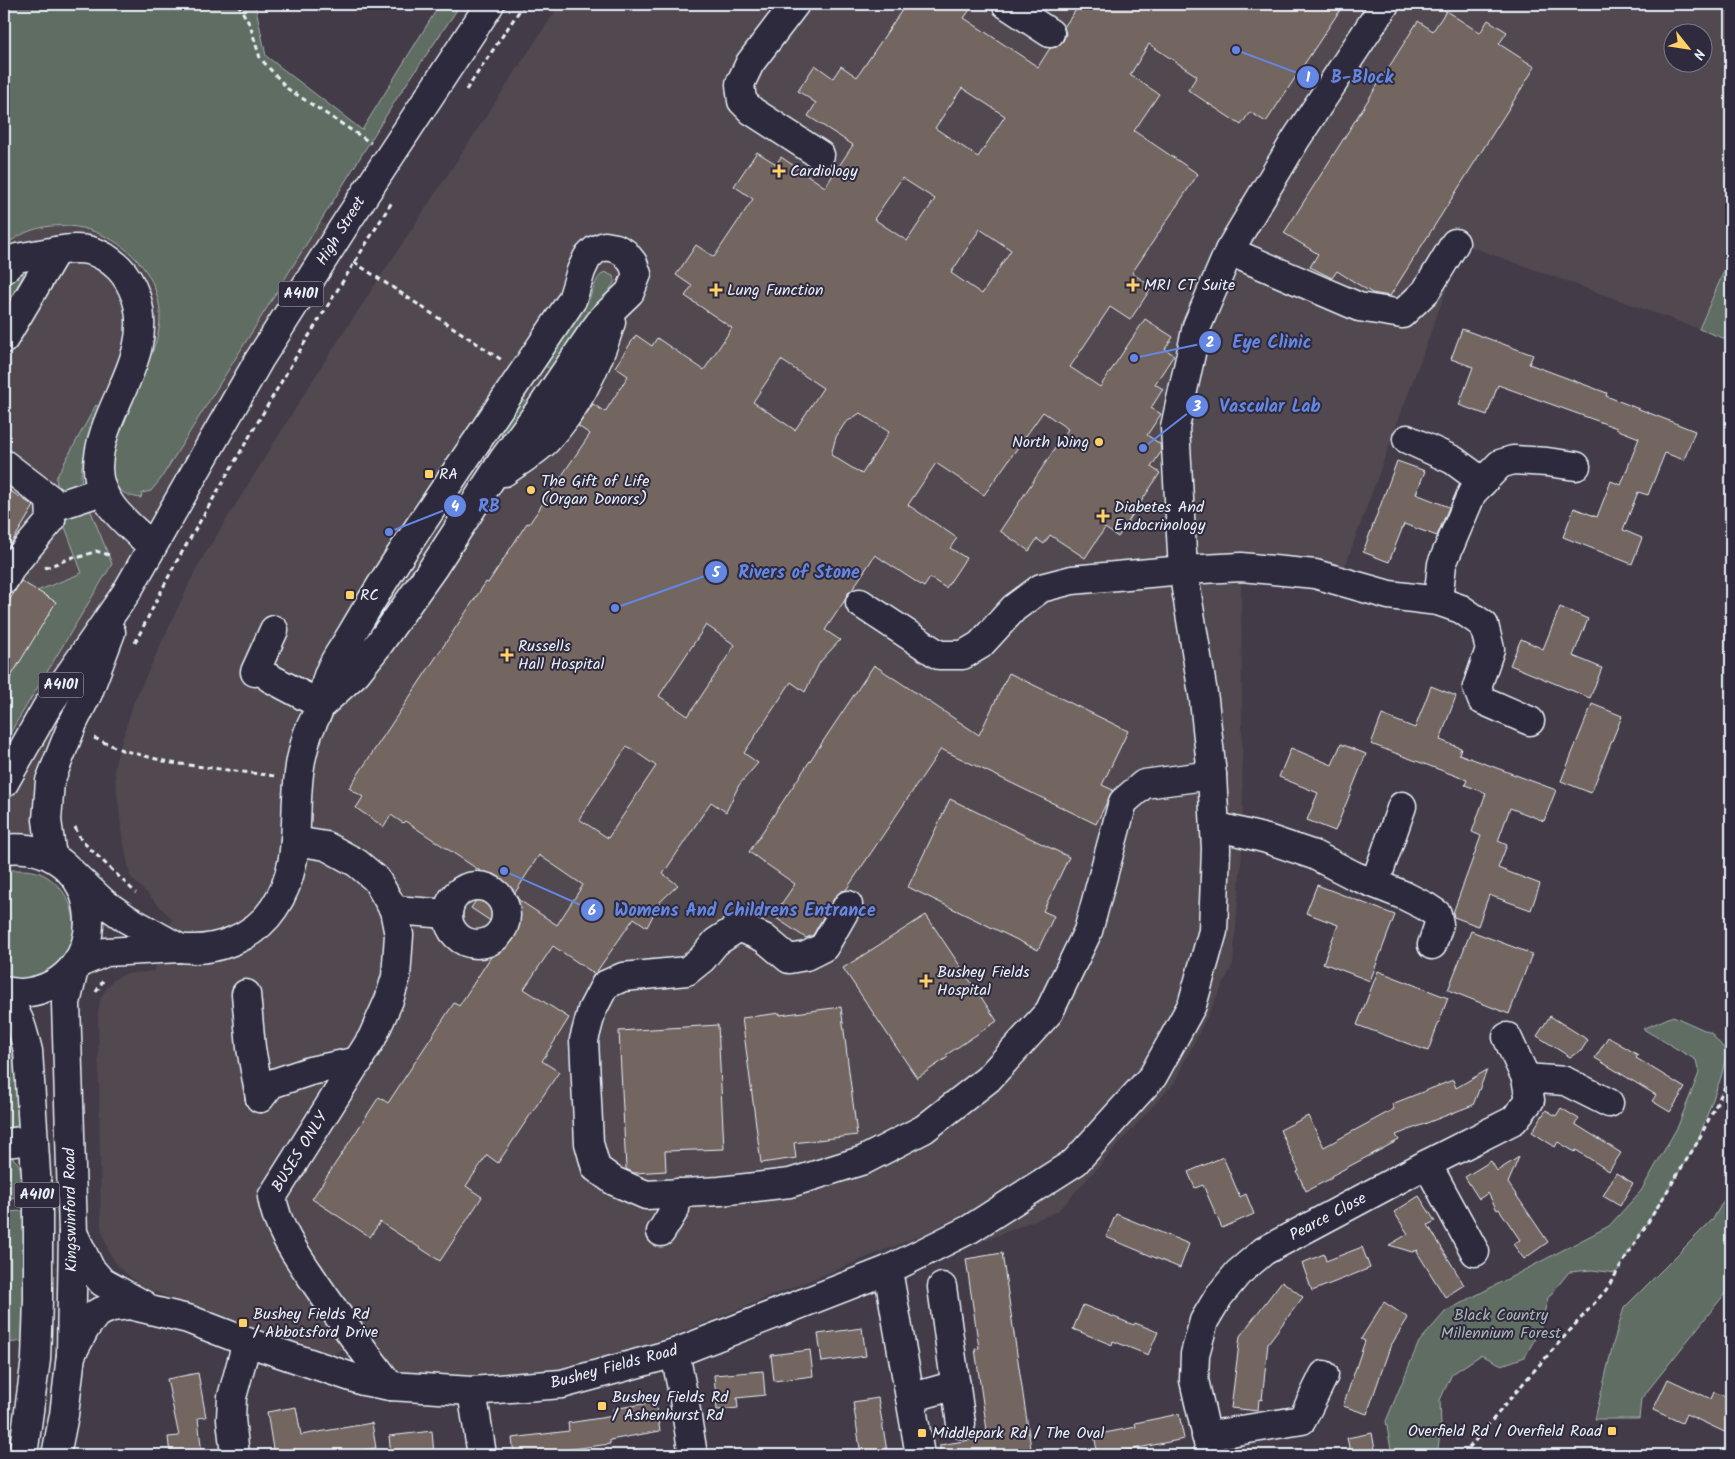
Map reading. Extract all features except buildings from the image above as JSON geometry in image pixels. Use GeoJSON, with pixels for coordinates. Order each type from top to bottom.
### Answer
{"type":"FeatureCollection","features":[{"type":"Feature","properties":{"kind":"street","name":"High Street"},"geometry":{"type":"LineString","coordinates":[[4,783],[63,682],[126,593],[259,360],[368,189],[490,4]]}},
{"type":"Feature","properties":{"kind":"street"},"geometry":{"type":"LineString","coordinates":[[1006,4],[1050,33]]}},
{"type":"Feature","properties":{"kind":"street","name":"Bushey Fields Road"},"geometry":{"type":"LineString","coordinates":[[71,1355],[86,1327],[97,1312],[112,1307],[129,1305],[188,1320],[364,1381],[390,1386],[472,1391],[562,1384],[675,1352],[888,1270],[970,1229],[1076,1162],[1153,1076],[1192,1005],[1213,932],[1216,849],[1212,775],[1204,700],[1182,570],[1175,427],[1198,326],[1229,251],[1296,139],[1385,4]]}},
{"type":"Feature","properties":{"kind":"street"},"geometry":{"type":"LineString","coordinates":[[791,6],[750,63],[740,84],[742,101],[752,111],[820,155]]}},
{"type":"Feature","properties":{"kind":"street"},"geometry":{"type":"LineString","coordinates":[[1229,251],[1359,307],[1402,314],[1426,291],[1455,243]]}},
{"type":"Feature","properties":{"kind":"street"},"geometry":{"type":"LineString","coordinates":[[74,965],[106,952],[179,948],[190,950],[227,944],[244,936],[273,910],[283,893],[291,873],[295,841],[298,779],[308,734],[321,705],[329,673],[397,560],[572,300],[587,258],[595,250],[605,246],[616,248],[625,253],[633,263],[636,274],[630,292],[603,318],[592,332],[486,486],[433,568],[379,644],[356,673],[321,705]]}},
{"type":"Feature","properties":{"kind":"street"},"geometry":{"type":"LineString","coordinates":[[4,269],[18,258],[74,248],[92,251],[109,259],[125,274],[134,289],[140,310],[140,330],[135,359],[108,425],[98,468],[102,491],[118,516],[152,546]]}},
{"type":"Feature","properties":{"kind":"street"},"geometry":{"type":"LineString","coordinates":[[4,339],[56,251]]}},
{"type":"Feature","properties":{"kind":"street"},"geometry":{"type":"LineString","coordinates":[[1407,439],[1453,460],[1483,482]]}},
{"type":"Feature","properties":{"kind":"street"},"geometry":{"type":"LineString","coordinates":[[1438,601],[1442,564],[1472,493],[1500,464],[1513,460],[1576,466]]}},
{"type":"Feature","properties":{"kind":"street"},"geometry":{"type":"LineString","coordinates":[[4,464],[54,508]]}},
{"type":"Feature","properties":{"kind":"street"},"geometry":{"type":"LineString","coordinates":[[4,580],[54,508],[102,491]]}},
{"type":"Feature","properties":{"kind":"street"},"geometry":{"type":"LineString","coordinates":[[860,603],[939,656],[963,655],[980,645],[1014,608],[1041,588],[1072,580],[1182,570],[1242,567],[1315,574],[1388,595],[1438,601],[1461,609],[1484,624],[1490,649],[1478,688],[1482,700],[1530,721]]}},
{"type":"Feature","properties":{"kind":"street","name":"High Street"},"geometry":{"type":"LineString","coordinates":[[60,862],[47,820],[50,781],[73,723],[88,692],[126,593]]}},
{"type":"Feature","properties":{"kind":"street"},"geometry":{"type":"LineString","coordinates":[[274,630],[263,675],[321,705]]}},
{"type":"Feature","properties":{"kind":"street"},"geometry":{"type":"LineString","coordinates":[[848,905],[824,947],[806,956],[789,959],[764,938],[739,928],[716,942],[702,959],[687,971],[623,976],[605,985],[592,1010],[584,1040],[575,1091],[596,1168],[614,1182],[646,1195],[720,1191],[790,1183],[864,1160],[924,1129],[988,1079],[1049,1012],[1088,931],[1124,802],[1144,784],[1212,775]]}},
{"type":"Feature","properties":{"kind":"street"},"geometry":{"type":"LineString","coordinates":[[1375,884],[1402,806]]}},
{"type":"Feature","properties":{"kind":"street"},"geometry":{"type":"LineString","coordinates":[[1215,826],[1267,839],[1314,855],[1425,906],[1437,914],[1439,924],[1432,945]]}},
{"type":"Feature","properties":{"kind":"street","name":"BUSES ONLY"},"geometry":{"type":"LineString","coordinates":[[295,841],[326,846],[357,863],[376,879],[394,910],[399,935],[396,977],[389,1000],[372,1038],[272,1197],[275,1213],[284,1236],[330,1306],[390,1386]]}},
{"type":"Feature","properties":{"kind":"street"},"geometry":{"type":"LineString","coordinates":[[4,850],[16,848],[34,850],[60,862],[104,904],[179,948]]}},
{"type":"Feature","properties":{"kind":"street","name":"A4101"},"geometry":{"type":"LineString","coordinates":[[4,991],[22,993],[45,987],[60,979],[74,965],[84,948],[89,932],[90,916],[88,902],[76,878],[60,862]]}},
{"type":"Feature","properties":{"kind":"street"},"geometry":{"type":"LineString","coordinates":[[394,910],[448,914]]}},
{"type":"Feature","properties":{"kind":"street","name":"Kingswinford Road"},"geometry":{"type":"LineString","coordinates":[[56,1455],[64,1415],[71,1355],[74,1234],[66,1003],[74,965]]}},
{"type":"Feature","properties":{"kind":"street"},"geometry":{"type":"LineString","coordinates":[[246,994],[260,1098],[271,1084],[310,1071],[359,1061]]}},
{"type":"Feature","properties":{"kind":"street","name":"Kingswinford Road"},"geometry":{"type":"LineString","coordinates":[[4,997],[15,1009],[28,1051],[38,1222],[36,1359],[23,1455]]}},
{"type":"Feature","properties":{"kind":"street","name":"Pearce Close"},"geometry":{"type":"LineString","coordinates":[[1209,1446],[1194,1380],[1195,1354],[1204,1321],[1219,1296],[1238,1273],[1264,1251],[1514,1120],[1530,1100],[1526,1078],[1508,1037]]}},
{"type":"Feature","properties":{"kind":"street"},"geometry":{"type":"LineString","coordinates":[[1526,1078],[1566,1081],[1609,1103]]}},
{"type":"Feature","properties":{"kind":"street"},"geometry":{"type":"LineString","coordinates":[[4,1143],[34,1140]]}},
{"type":"Feature","properties":{"kind":"street"},"geometry":{"type":"LineString","coordinates":[[1427,1164],[1475,1252]]}},
{"type":"Feature","properties":{"kind":"street"},"geometry":{"type":"LineString","coordinates":[[661,1232],[676,1209],[677,1193]]}},
{"type":"Feature","properties":{"kind":"street","name":"Bushey Fields Road"},"geometry":{"type":"LineString","coordinates":[[74,1234],[90,1268],[102,1282],[159,1313]]}},
{"type":"Feature","properties":{"kind":"street"},"geometry":{"type":"LineString","coordinates":[[888,1270],[920,1455]]}},
{"type":"Feature","properties":{"kind":"street"},"geometry":{"type":"LineString","coordinates":[[942,1287],[961,1424]]}},
{"type":"Feature","properties":{"kind":"street"},"geometry":{"type":"LineString","coordinates":[[235,1455],[231,1419],[232,1397],[247,1342]]}},
{"type":"Feature","properties":{"kind":"street"},"geometry":{"type":"LineString","coordinates":[[675,1352],[693,1455]]}},
{"type":"Feature","properties":{"kind":"street"},"geometry":{"type":"LineString","coordinates":[[1209,1446],[1302,1420],[1324,1375]]}},
{"type":"Feature","properties":{"kind":"street"},"geometry":{"type":"LineString","coordinates":[[910,1398],[956,1386]]}},
{"type":"Feature","properties":{"kind":"street"},"geometry":{"type":"LineString","coordinates":[[472,1391],[482,1455]]}},
{"type":"Feature","properties":{"kind":"path"},"geometry":{"type":"LineString","coordinates":[[238,4],[250,25],[260,58],[288,89],[372,143]]}},
{"type":"Feature","properties":{"kind":"path"},"geometry":{"type":"LineString","coordinates":[[464,93],[524,4]]}},
{"type":"Feature","properties":{"kind":"path"},"geometry":{"type":"LineString","coordinates":[[132,650],[174,566],[354,262],[396,197]]}},
{"type":"Feature","properties":{"kind":"path"},"geometry":{"type":"LineString","coordinates":[[354,262],[523,373]]}},
{"type":"Feature","properties":{"kind":"path"},"geometry":{"type":"LineString","coordinates":[[38,570],[76,556],[80,557],[96,552],[108,555]]}},
{"type":"Feature","properties":{"kind":"path"},"geometry":{"type":"LineString","coordinates":[[89,746],[95,730]]}},
{"type":"Feature","properties":{"kind":"path"},"geometry":{"type":"LineString","coordinates":[[92,737],[122,750],[172,763],[298,779]]}},
{"type":"Feature","properties":{"kind":"path"},"geometry":{"type":"LineString","coordinates":[[75,825],[81,840],[142,899]]}},
{"type":"Feature","properties":{"kind":"path"},"geometry":{"type":"LineString","coordinates":[[1463,1455],[1532,1373],[1606,1290],[1697,1144],[1731,1075]]}},
{"type":"Feature","properties":{"kind":"shaded area","name":"Russells Hall Hospital"},"geometry":{"type":"Polygon","coordinates":[[[560,4],[1731,4],[1731,255],[1699,329],[1463,244],[1344,569],[1258,566],[1241,583],[1243,838],[1233,964],[1174,1083],[1058,1211],[976,1244],[965,1215],[937,1229],[615,1359],[487,1383],[412,1382],[389,1363],[355,1314],[342,1300],[350,1347],[323,1357],[302,1352],[141,1286],[119,1267],[109,1253],[101,1227],[98,1014],[100,1000],[114,979],[125,974],[154,971],[172,919],[130,876],[122,833],[114,767],[133,704],[197,567],[323,364],[560,4]]]}},
{"type":"Feature","properties":{"kind":"shaded area"},"geometry":{"type":"Polygon","coordinates":[[[4,47],[272,191],[349,239],[267,369],[196,493],[106,658],[73,723],[52,857],[4,849],[4,47]]]}},
{"type":"Feature","properties":{"kind":"green space"},"geometry":{"type":"Polygon","coordinates":[[[4,4],[255,4],[266,56],[362,130],[440,4],[461,4],[397,98],[160,480],[151,491],[142,493],[141,498],[126,494],[117,488],[111,480],[108,469],[114,444],[155,345],[160,313],[154,287],[142,265],[123,247],[101,234],[76,227],[51,226],[26,233],[4,247],[4,4]]]}},
{"type":"Feature","properties":{"kind":"green space"},"geometry":{"type":"Polygon","coordinates":[[[1731,255],[1731,341],[1699,329],[1731,255]]]}},
{"type":"Feature","properties":{"kind":"green space"},"geometry":{"type":"Polygon","coordinates":[[[604,272],[613,276],[615,281],[595,307],[556,373],[541,363],[577,319],[598,279],[604,272]]]}},
{"type":"Feature","properties":{"kind":"green space"},"geometry":{"type":"Polygon","coordinates":[[[17,274],[24,274],[4,310],[4,282],[17,274]]]}},
{"type":"Feature","properties":{"kind":"green space"},"geometry":{"type":"Polygon","coordinates":[[[517,395],[532,406],[517,425],[501,436],[507,416],[517,395]]]}},
{"type":"Feature","properties":{"kind":"green space"},"geometry":{"type":"Polygon","coordinates":[[[96,405],[99,407],[99,417],[83,461],[81,471],[82,488],[58,491],[56,478],[96,405]]]}},
{"type":"Feature","properties":{"kind":"green space"},"geometry":{"type":"Polygon","coordinates":[[[90,509],[112,564],[4,743],[4,688],[55,602],[37,591],[82,573],[61,516],[90,509]]]}},
{"type":"Feature","properties":{"kind":"green space"},"geometry":{"type":"Polygon","coordinates":[[[9,870],[33,871],[46,876],[65,895],[71,907],[74,920],[74,933],[70,946],[64,958],[55,968],[17,980],[4,979],[4,872],[9,870]]]}},
{"type":"Feature","properties":{"kind":"green space","name":"Black Country Millennium Forest"},"geometry":{"type":"Polygon","coordinates":[[[1673,1016],[1711,1033],[1727,1052],[1721,1077],[1697,1143],[1616,1273],[1592,1270],[1569,1272],[1548,1298],[1540,1329],[1525,1357],[1502,1365],[1481,1355],[1452,1374],[1440,1400],[1441,1427],[1437,1455],[1392,1455],[1386,1421],[1419,1342],[1446,1311],[1609,1226],[1641,1191],[1678,1126],[1699,1073],[1696,1060],[1643,1029],[1673,1016]]]}},
{"type":"Feature","properties":{"kind":"green space"},"geometry":{"type":"Polygon","coordinates":[[[4,1030],[13,1047],[15,1056],[21,1118],[17,1125],[4,1133],[4,1030]]]}},
{"type":"Feature","properties":{"kind":"green space"},"geometry":{"type":"Polygon","coordinates":[[[7,1155],[13,1158],[20,1167],[24,1197],[8,1198],[4,1174],[4,1156],[7,1155]]]}},
{"type":"Feature","properties":{"kind":"green space"},"geometry":{"type":"Polygon","coordinates":[[[1731,1188],[1731,1286],[1641,1399],[1639,1419],[1595,1419],[1613,1344],[1624,1308],[1713,1219],[1731,1188]]]}},
{"type":"Feature","properties":{"kind":"green space"},"geometry":{"type":"Polygon","coordinates":[[[24,1211],[26,1234],[25,1341],[6,1343],[4,1212],[24,1211]]]}},
{"type":"Feature","properties":{"kind":"place","name":"B-Block"},"geometry":{"type":"Point","coordinates":[1236,50]}},
{"type":"Feature","properties":{"kind":"place","name":"Cardiology"},"geometry":{"type":"Point","coordinates":[779,171]}},
{"type":"Feature","properties":{"kind":"place","name":"MRI CT Suite"},"geometry":{"type":"Point","coordinates":[1133,285]}},
{"type":"Feature","properties":{"kind":"place","name":"Lung Function"},"geometry":{"type":"Point","coordinates":[716,290]}},
{"type":"Feature","properties":{"kind":"place","name":"Eye Clinic"},"geometry":{"type":"Point","coordinates":[1134,358]}},
{"type":"Feature","properties":{"kind":"place","name":"North Wing"},"geometry":{"type":"Point","coordinates":[1099,442]}},
{"type":"Feature","properties":{"kind":"place","name":"Vascular Lab"},"geometry":{"type":"Point","coordinates":[1143,448]}},
{"type":"Feature","properties":{"kind":"place","name":"RA"},"geometry":{"type":"Point","coordinates":[429,474]}},
{"type":"Feature","properties":{"kind":"place","name":"The Gift of Life (Organ Donors)"},"geometry":{"type":"Point","coordinates":[531,490]}},
{"type":"Feature","properties":{"kind":"place","name":"Diabetes And Endocrinology"},"geometry":{"type":"Point","coordinates":[1103,516]}},
{"type":"Feature","properties":{"kind":"place","name":"RB"},"geometry":{"type":"Point","coordinates":[389,532]}},
{"type":"Feature","properties":{"kind":"place","name":"RC"},"geometry":{"type":"Point","coordinates":[350,595]}},
{"type":"Feature","properties":{"kind":"place","name":"Rivers of Stone"},"geometry":{"type":"Point","coordinates":[615,608]}},
{"type":"Feature","properties":{"kind":"place","name":"Russells Hall Hospital"},"geometry":{"type":"Point","coordinates":[507,655]}},
{"type":"Feature","properties":{"kind":"place","name":"Womens And Childrens Entrance"},"geometry":{"type":"Point","coordinates":[504,871]}},
{"type":"Feature","properties":{"kind":"place","name":"Bushey Fields Hospital"},"geometry":{"type":"Point","coordinates":[926,981]}},
{"type":"Feature","properties":{"kind":"place","name":"Bushey Fields Rd / Abbotsford Drive"},"geometry":{"type":"Point","coordinates":[243,1323]}},
{"type":"Feature","properties":{"kind":"place","name":"Bushey Fields Rd / Ashenhurst Rd"},"geometry":{"type":"Point","coordinates":[602,1406]}},
{"type":"Feature","properties":{"kind":"place","name":"Overfield Rd / Overfield Road"},"geometry":{"type":"Point","coordinates":[1612,1431]}},
{"type":"Feature","properties":{"kind":"place","name":"Middlepark Rd / The Oval"},"geometry":{"type":"Point","coordinates":[922,1433]}}]}
